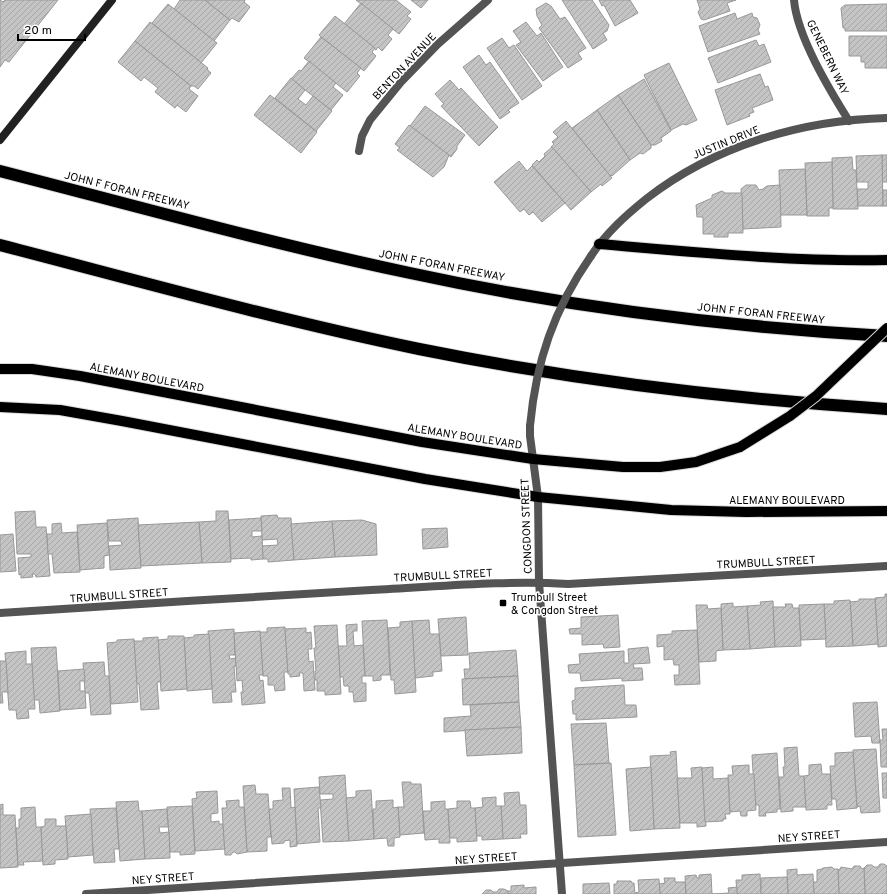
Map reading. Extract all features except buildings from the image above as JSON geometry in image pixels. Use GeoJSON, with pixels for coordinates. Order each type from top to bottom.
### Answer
{"type":"FeatureCollection","features":[{"type":"Feature","properties":{"kind":"highway","name":"JOHN F FORAN FREEWAY"},"geometry":{"type":"LineString","coordinates":[[0,171],[316,252],[455,282],[650,314],[788,329],[887,336]]}},
{"type":"Feature","properties":{"kind":"highway"},"geometry":{"type":"LineString","coordinates":[[0,245],[326,328],[468,358],[571,376],[661,388],[780,401],[887,409]]}},
{"type":"Feature","properties":{"kind":"main road"},"geometry":{"type":"LineString","coordinates":[[0,140],[112,0]]}},
{"type":"Feature","properties":{"kind":"main road"},"geometry":{"type":"LineString","coordinates":[[599,244],[717,254],[887,260]]}},
{"type":"Feature","properties":{"kind":"main road","name":"ALEMANY BOULEVARD"},"geometry":{"type":"LineString","coordinates":[[0,369],[32,369],[80,376],[422,442],[533,459],[623,468],[660,468],[696,462],[740,447],[790,416],[816,396],[887,328]]}},
{"type":"Feature","properties":{"kind":"main road","name":"ALEMANY BOULEVARD"},"geometry":{"type":"LineString","coordinates":[[0,407],[60,410],[425,479],[538,497],[671,510],[746,512],[887,511]]}},
{"type":"Feature","properties":{"kind":"street","name":"BENTON AVENUE"},"geometry":{"type":"LineString","coordinates":[[359,151],[362,136],[370,120],[401,82],[438,44],[482,3],[488,0]]}},
{"type":"Feature","properties":{"kind":"street","name":"GENEBERN WAY"},"geometry":{"type":"LineString","coordinates":[[794,0],[795,13],[812,53],[833,95],[849,120]]}},
{"type":"Feature","properties":{"kind":"street","name":"JUSTIN DRIVE"},"geometry":{"type":"LineString","coordinates":[[599,244],[612,228],[640,203],[665,184],[698,165],[745,144],[800,128],[849,120],[887,118]]}},
{"type":"Feature","properties":{"kind":"street","name":"CONGDON STREET"},"geometry":{"type":"LineString","coordinates":[[562,894],[540,582],[538,497],[530,426],[537,373],[548,336],[569,289],[599,244]]}},
{"type":"Feature","properties":{"kind":"street","name":"TRUMBULL STREET"},"geometry":{"type":"LineString","coordinates":[[0,613],[354,591],[540,582],[568,584],[887,566]]}},
{"type":"Feature","properties":{"kind":"street","name":"NEY STREET"},"geometry":{"type":"LineString","coordinates":[[86,894],[887,842]]}},
{"type":"Feature","properties":{"kind":"place","name":"Trumbull Street & Congdon Street"},"geometry":{"type":"Point","coordinates":[503,603]}}]}
